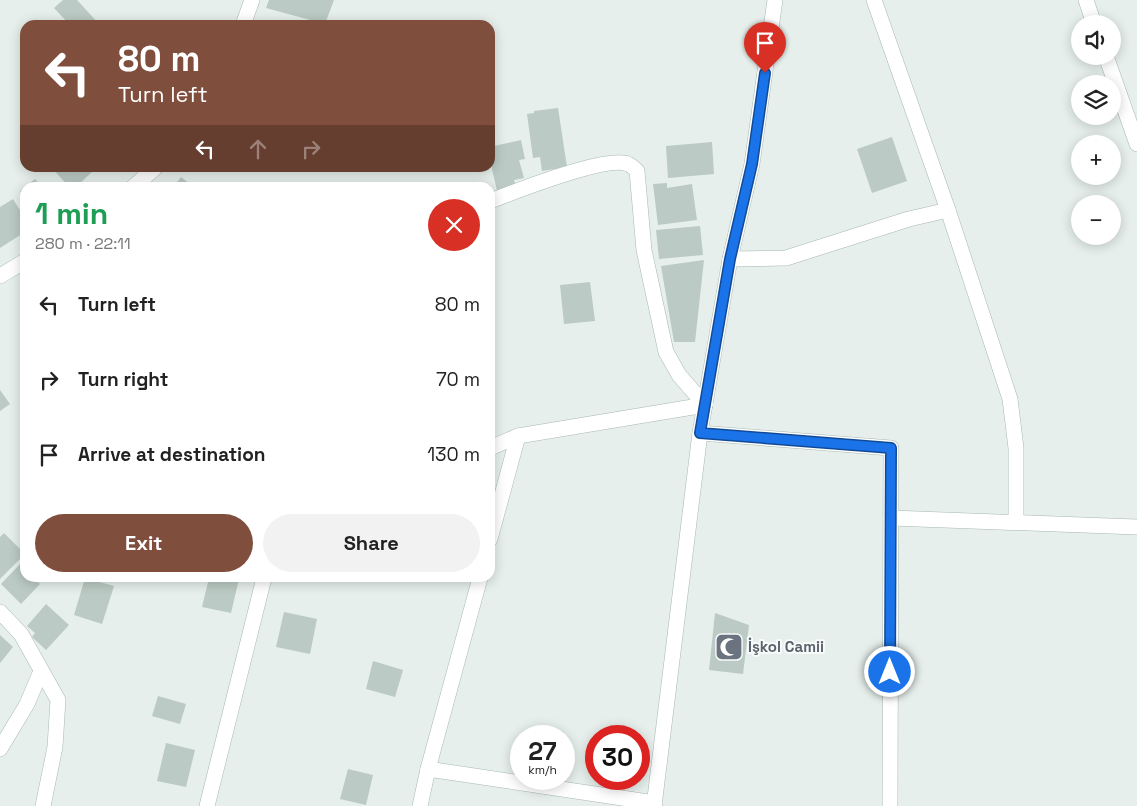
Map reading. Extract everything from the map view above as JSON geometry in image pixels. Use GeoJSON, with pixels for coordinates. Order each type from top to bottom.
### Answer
{"type":"FeatureCollection","features":[{"type":"Feature","properties":{"kind":"street"},"geometry":{"type":"LineString","coordinates":[[245,20],[252,0]]}},
{"type":"Feature","properties":{"kind":"street"},"geometry":{"type":"LineString","coordinates":[[428,770],[655,804],[700,433],[730,259],[752,164],[775,0]]}},
{"type":"Feature","properties":{"kind":"street"},"geometry":{"type":"LineString","coordinates":[[874,0],[948,210],[1010,399],[1016,448],[1016,522]]}},
{"type":"Feature","properties":{"kind":"street"},"geometry":{"type":"LineString","coordinates":[[1086,0],[1091,15]]}},
{"type":"Feature","properties":{"kind":"street"},"geometry":{"type":"LineString","coordinates":[[1109,65],[1137,144]]}},
{"type":"Feature","properties":{"kind":"street"},"geometry":{"type":"LineString","coordinates":[[495,199],[552,178],[611,163],[628,164],[638,171],[644,250],[666,352],[679,375],[706,405]]}},
{"type":"Feature","properties":{"kind":"street"},"geometry":{"type":"LineString","coordinates":[[139,182],[150,172]]}},
{"type":"Feature","properties":{"kind":"street"},"geometry":{"type":"LineString","coordinates":[[730,259],[786,258],[909,219],[948,210]]}},
{"type":"Feature","properties":{"kind":"street"},"geometry":{"type":"LineString","coordinates":[[0,276],[20,264]]}},
{"type":"Feature","properties":{"kind":"street"},"geometry":{"type":"LineString","coordinates":[[495,446],[518,436],[706,405]]}},
{"type":"Feature","properties":{"kind":"street"},"geometry":{"type":"LineString","coordinates":[[700,433],[891,448],[890,806]]}},
{"type":"Feature","properties":{"kind":"street"},"geometry":{"type":"LineString","coordinates":[[495,521],[518,436]]}},
{"type":"Feature","properties":{"kind":"street"},"geometry":{"type":"LineString","coordinates":[[891,518],[1137,527]]}},
{"type":"Feature","properties":{"kind":"street"},"geometry":{"type":"LineString","coordinates":[[207,806],[263,582]]}},
{"type":"Feature","properties":{"kind":"street"},"geometry":{"type":"LineString","coordinates":[[420,806],[479,582]]}},
{"type":"Feature","properties":{"kind":"street"},"geometry":{"type":"LineString","coordinates":[[0,612],[21,634],[58,700],[55,747],[43,806]]}},
{"type":"Feature","properties":{"kind":"street"},"geometry":{"type":"LineString","coordinates":[[0,749],[27,704],[41,671]]}},
{"type":"Feature","properties":{"kind":"building"},"geometry":{"type":"Polygon","coordinates":[[[63,0],[77,0],[95,20],[65,20],[54,8],[63,0]]]}},
{"type":"Feature","properties":{"kind":"building"},"geometry":{"type":"Polygon","coordinates":[[[269,0],[334,0],[326,20],[310,20],[266,8],[269,0]]]}},
{"type":"Feature","properties":{"kind":"building"},"geometry":{"type":"Polygon","coordinates":[[[558,108],[567,167],[542,171],[540,157],[533,158],[527,114],[534,113],[534,111],[558,108]]]}},
{"type":"Feature","properties":{"kind":"building"},"geometry":{"type":"Polygon","coordinates":[[[892,137],[907,181],[872,193],[857,149],[892,137]]]}},
{"type":"Feature","properties":{"kind":"building"},"geometry":{"type":"Polygon","coordinates":[[[521,140],[525,159],[519,160],[524,178],[514,180],[516,186],[497,191],[493,172],[495,172],[495,146],[521,140]]]}},
{"type":"Feature","properties":{"kind":"building"},"geometry":{"type":"Polygon","coordinates":[[[712,142],[714,174],[668,178],[666,146],[712,142]]]}},
{"type":"Feature","properties":{"kind":"building"},"geometry":{"type":"Polygon","coordinates":[[[56,172],[92,172],[81,182],[65,182],[56,172]]]}},
{"type":"Feature","properties":{"kind":"building"},"geometry":{"type":"Polygon","coordinates":[[[181,177],[187,182],[177,182],[181,177]]]}},
{"type":"Feature","properties":{"kind":"building"},"geometry":{"type":"Polygon","coordinates":[[[667,183],[667,188],[692,184],[697,220],[658,225],[653,184],[667,183]]]}},
{"type":"Feature","properties":{"kind":"building"},"geometry":{"type":"Polygon","coordinates":[[[13,199],[20,210],[20,235],[0,248],[0,207],[13,199]]]}},
{"type":"Feature","properties":{"kind":"building"},"geometry":{"type":"Polygon","coordinates":[[[700,226],[703,255],[659,259],[656,230],[700,226]]]}},
{"type":"Feature","properties":{"kind":"building"},"geometry":{"type":"Polygon","coordinates":[[[704,260],[695,342],[674,342],[661,266],[704,260]]]}},
{"type":"Feature","properties":{"kind":"building"},"geometry":{"type":"Polygon","coordinates":[[[590,282],[595,321],[564,324],[560,285],[590,282]]]}},
{"type":"Feature","properties":{"kind":"building"},"geometry":{"type":"Polygon","coordinates":[[[0,390],[10,404],[0,411],[0,390]]]}},
{"type":"Feature","properties":{"kind":"building"},"geometry":{"type":"Polygon","coordinates":[[[4,533],[20,549],[20,559],[0,579],[0,537],[4,533]]]}},
{"type":"Feature","properties":{"kind":"building"},"geometry":{"type":"Polygon","coordinates":[[[20,564],[20,582],[38,582],[40,584],[21,604],[1,584],[20,564]]]}},
{"type":"Feature","properties":{"kind":"building"},"geometry":{"type":"Polygon","coordinates":[[[84,582],[100,582],[114,586],[102,624],[74,615],[84,582]]]}},
{"type":"Feature","properties":{"kind":"building"},"geometry":{"type":"Polygon","coordinates":[[[208,582],[238,582],[231,613],[202,607],[208,582]]]}},
{"type":"Feature","properties":{"kind":"building"},"geometry":{"type":"Polygon","coordinates":[[[46,604],[69,625],[46,650],[32,637],[35,633],[27,626],[46,604]]]}},
{"type":"Feature","properties":{"kind":"building"},"geometry":{"type":"Polygon","coordinates":[[[284,612],[317,619],[310,654],[276,647],[284,612]]]}},
{"type":"Feature","properties":{"kind":"building","name":"İşkol Camii"},"geometry":{"type":"Polygon","coordinates":[[[715,613],[749,625],[743,674],[709,670],[715,613]]]}},
{"type":"Feature","properties":{"kind":"building"},"geometry":{"type":"Polygon","coordinates":[[[0,635],[13,647],[0,663],[0,635]]]}},
{"type":"Feature","properties":{"kind":"building"},"geometry":{"type":"Polygon","coordinates":[[[373,661],[403,670],[395,697],[366,689],[373,661]]]}},
{"type":"Feature","properties":{"kind":"building"},"geometry":{"type":"Polygon","coordinates":[[[158,696],[186,704],[180,724],[152,716],[158,696]]]}},
{"type":"Feature","properties":{"kind":"building"},"geometry":{"type":"Polygon","coordinates":[[[166,743],[195,750],[186,787],[157,781],[166,743]]]}},
{"type":"Feature","properties":{"kind":"building"},"geometry":{"type":"Polygon","coordinates":[[[348,769],[373,775],[366,805],[340,799],[348,769]]]}},
{"type":"Feature","properties":{"kind":"place","name":"İşkol Camii"},"geometry":{"type":"Point","coordinates":[729,647]}},
{"type":"Feature","properties":{"kind":"route"},"geometry":{"type":"LineString","coordinates":[[765,73],[752,164],[730,259],[700,433],[891,448],[890,672]]}}]}
